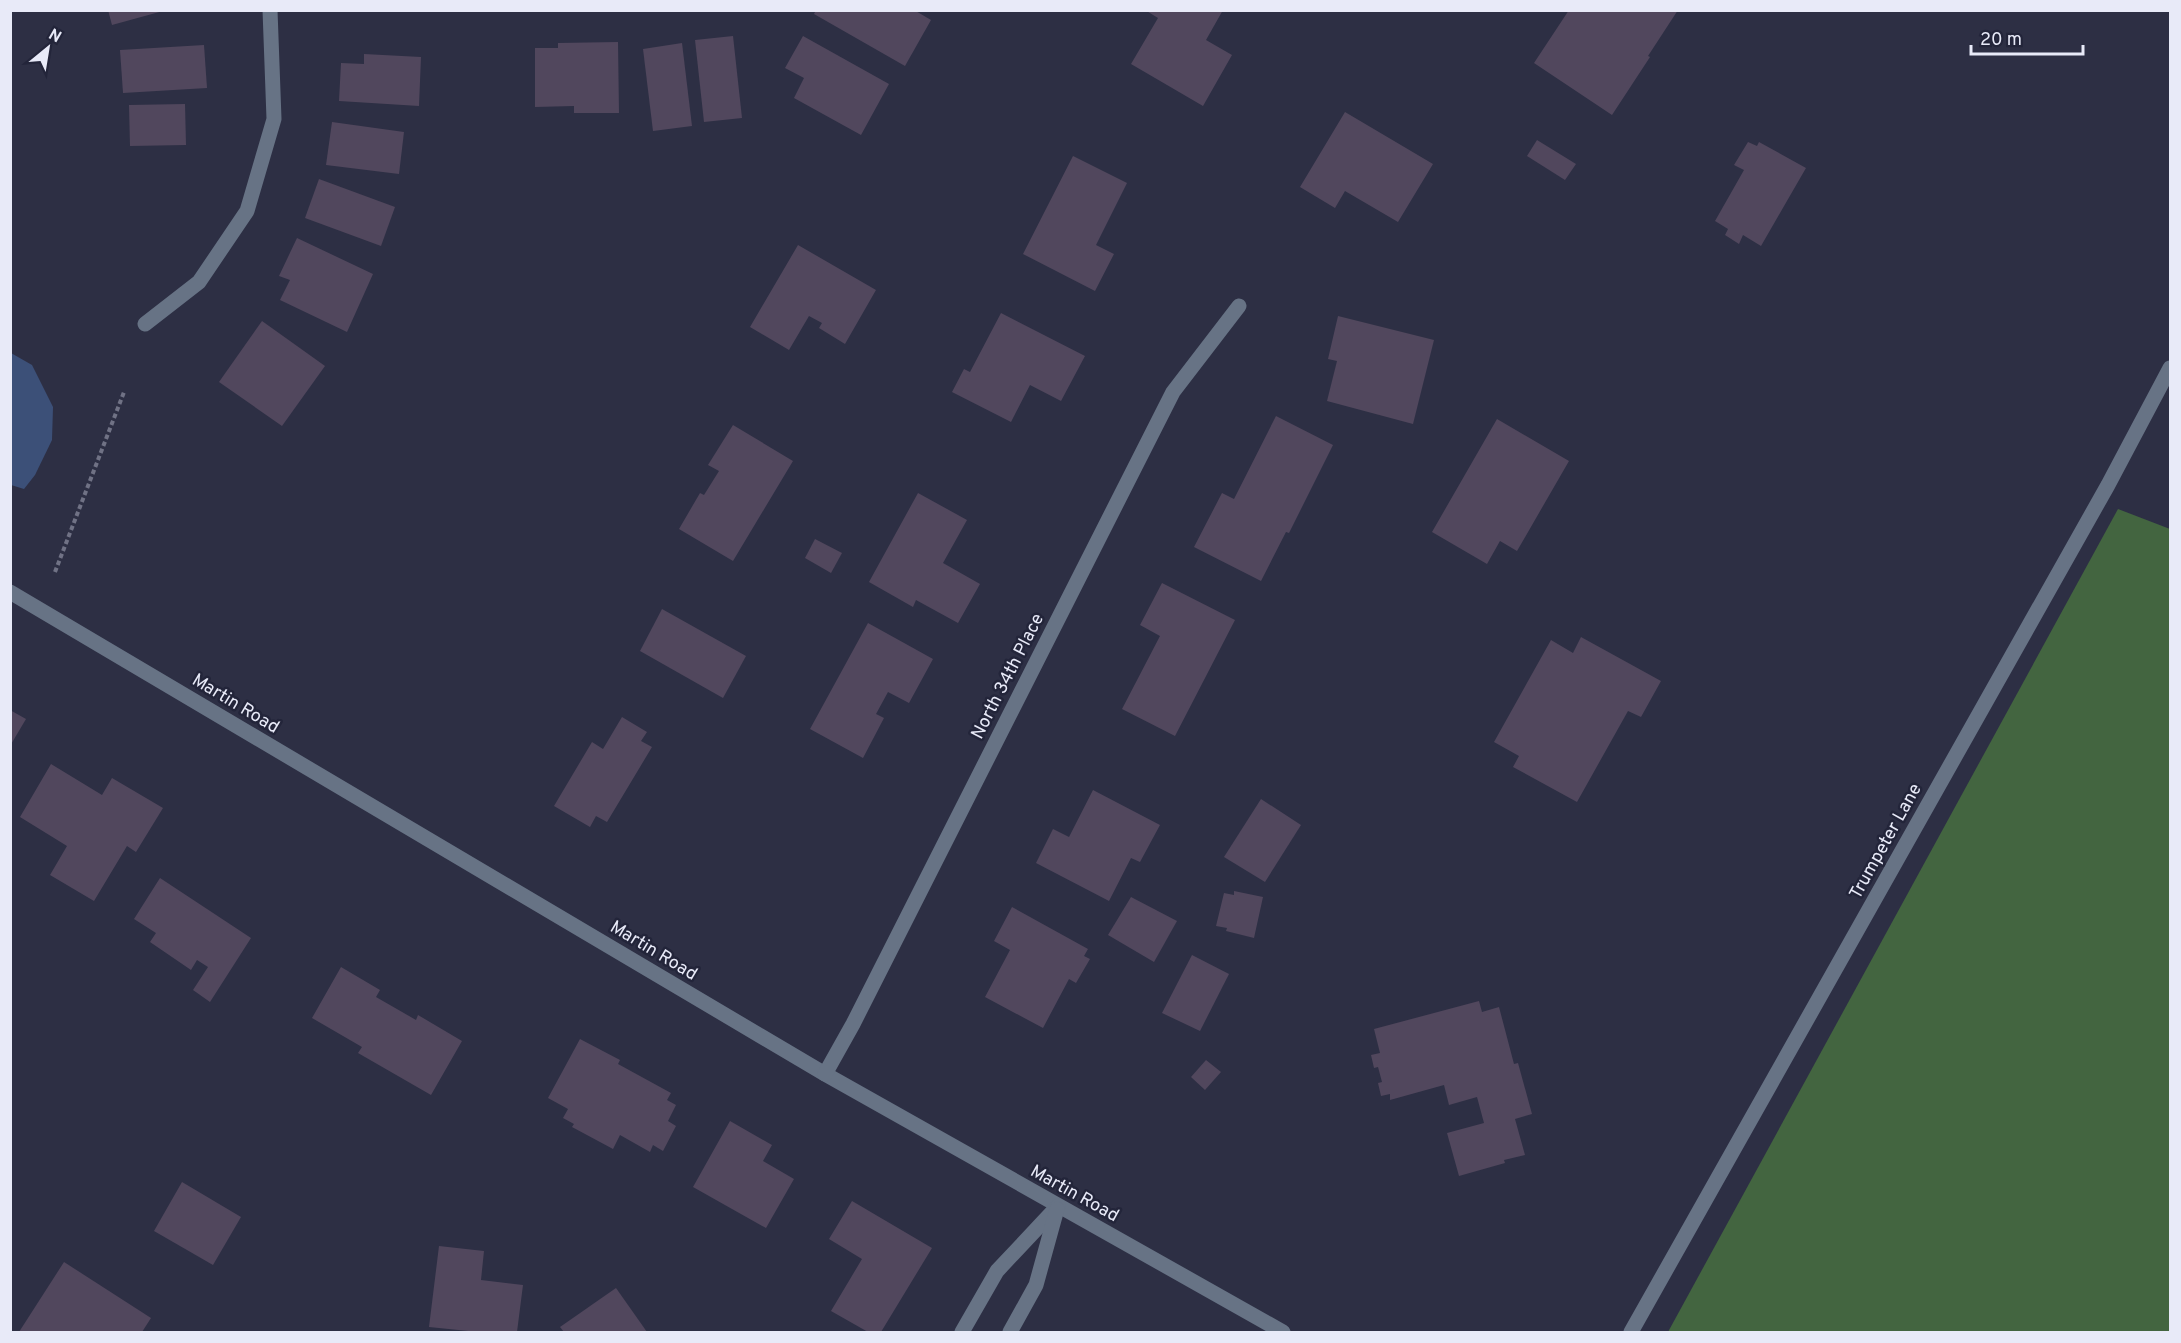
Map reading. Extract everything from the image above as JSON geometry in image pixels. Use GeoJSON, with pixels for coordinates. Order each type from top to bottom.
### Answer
{"type":"FeatureCollection","features":[{"type":"Feature","properties":{"kind":"street"},"geometry":{"type":"LineString","coordinates":[[145,324],[199,282],[247,211],[274,119],[270,10]]}},
{"type":"Feature","properties":{"kind":"street","name":"North 34th Place"},"geometry":{"type":"LineString","coordinates":[[825,1074],[1173,392],[1239,306]]}},
{"type":"Feature","properties":{"kind":"street","name":"Trumpeter Lane"},"geometry":{"type":"LineString","coordinates":[[1631,1332],[2096,506],[2170,368]]}},
{"type":"Feature","properties":{"kind":"street","name":"Martin Road"},"geometry":{"type":"LineString","coordinates":[[10,592],[825,1074],[1283,1332]]}},
{"type":"Feature","properties":{"kind":"street"},"geometry":{"type":"LineString","coordinates":[[962,1332],[998,1271],[1058,1206]]}},
{"type":"Feature","properties":{"kind":"street"},"geometry":{"type":"LineString","coordinates":[[1010,1332],[1036,1285],[1058,1206]]}},
{"type":"Feature","properties":{"kind":"path"},"geometry":{"type":"LineString","coordinates":[[56,572],[124,392]]}},
{"type":"Feature","properties":{"kind":"green space"},"geometry":{"type":"Polygon","coordinates":[[[2118,509],[2170,529],[2170,1332],[1668,1332],[2118,509]]]}},
{"type":"Feature","properties":{"kind":"water"},"geometry":{"type":"Polygon","coordinates":[[[11,353],[32,365],[53,407],[52,440],[35,475],[24,489],[11,485],[11,353]]]}},
{"type":"Feature","properties":{"kind":"building"},"geometry":{"type":"Polygon","coordinates":[[[108,10],[163,10],[163,11],[112,25],[108,10]]]}},
{"type":"Feature","properties":{"kind":"building"},"geometry":{"type":"Polygon","coordinates":[[[816,10],[914,10],[931,20],[905,66],[814,14],[816,10]]]}},
{"type":"Feature","properties":{"kind":"building"},"geometry":{"type":"Polygon","coordinates":[[[1145,10],[1223,10],[1206,40],[1232,55],[1203,106],[1131,64],[1158,18],[1145,10]]]}},
{"type":"Feature","properties":{"kind":"building"},"geometry":{"type":"Polygon","coordinates":[[[1569,10],[1678,10],[1612,115],[1534,63],[1569,10]]]}},
{"type":"Feature","properties":{"kind":"building"},"geometry":{"type":"Polygon","coordinates":[[[733,36],[742,118],[704,122],[695,40],[733,36]]]}},
{"type":"Feature","properties":{"kind":"building"},"geometry":{"type":"Polygon","coordinates":[[[803,36],[889,84],[861,135],[794,98],[804,78],[785,68],[803,36]]]}},
{"type":"Feature","properties":{"kind":"building"},"geometry":{"type":"Polygon","coordinates":[[[618,42],[619,113],[574,113],[574,106],[535,107],[535,48],[558,48],[558,43],[618,42]]]}},
{"type":"Feature","properties":{"kind":"building"},"geometry":{"type":"Polygon","coordinates":[[[682,43],[692,126],[653,131],[643,49],[682,43]]]}},
{"type":"Feature","properties":{"kind":"building"},"geometry":{"type":"Polygon","coordinates":[[[204,45],[207,88],[123,93],[120,50],[204,45]]]}},
{"type":"Feature","properties":{"kind":"building"},"geometry":{"type":"Polygon","coordinates":[[[364,54],[421,57],[419,106],[339,101],[341,63],[364,64],[364,54]]]}},
{"type":"Feature","properties":{"kind":"building"},"geometry":{"type":"Polygon","coordinates":[[[185,104],[186,145],[130,146],[129,105],[185,104]]]}},
{"type":"Feature","properties":{"kind":"building"},"geometry":{"type":"Polygon","coordinates":[[[1345,112],[1433,164],[1398,222],[1345,191],[1335,208],[1300,187],[1345,112]]]}},
{"type":"Feature","properties":{"kind":"building"},"geometry":{"type":"Polygon","coordinates":[[[332,122],[404,132],[399,174],[326,165],[332,122]]]}},
{"type":"Feature","properties":{"kind":"building"},"geometry":{"type":"Polygon","coordinates":[[[1537,140],[1576,164],[1565,180],[1527,156],[1537,140]]]}},
{"type":"Feature","properties":{"kind":"building"},"geometry":{"type":"Polygon","coordinates":[[[1748,142],[1757,146],[1759,142],[1806,168],[1761,246],[1743,235],[1739,244],[1725,235],[1728,229],[1715,221],[1744,170],[1734,165],[1748,142]]]}},
{"type":"Feature","properties":{"kind":"building"},"geometry":{"type":"Polygon","coordinates":[[[1073,156],[1127,183],[1096,245],[1114,254],[1095,291],[1023,254],[1073,156]]]}},
{"type":"Feature","properties":{"kind":"building"},"geometry":{"type":"Polygon","coordinates":[[[319,179],[395,207],[381,246],[305,218],[319,179]]]}},
{"type":"Feature","properties":{"kind":"building"},"geometry":{"type":"Polygon","coordinates":[[[297,238],[373,274],[347,332],[280,300],[290,280],[279,276],[297,238]]]}},
{"type":"Feature","properties":{"kind":"building"},"geometry":{"type":"Polygon","coordinates":[[[798,245],[876,290],[845,344],[819,328],[822,323],[809,316],[789,350],[750,327],[798,245]]]}},
{"type":"Feature","properties":{"kind":"building"},"geometry":{"type":"Polygon","coordinates":[[[1001,313],[1085,356],[1061,401],[1030,385],[1011,422],[952,392],[964,369],[970,372],[1001,313]]]}},
{"type":"Feature","properties":{"kind":"building"},"geometry":{"type":"Polygon","coordinates":[[[1338,316],[1434,340],[1413,424],[1327,401],[1337,361],[1328,359],[1338,316]]]}},
{"type":"Feature","properties":{"kind":"building"},"geometry":{"type":"Polygon","coordinates":[[[262,321],[325,366],[282,426],[219,382],[262,321]]]}},
{"type":"Feature","properties":{"kind":"building"},"geometry":{"type":"Polygon","coordinates":[[[1276,416],[1333,445],[1289,533],[1286,532],[1261,581],[1194,547],[1222,493],[1234,499],[1276,416]]]}},
{"type":"Feature","properties":{"kind":"building"},"geometry":{"type":"Polygon","coordinates":[[[1497,419],[1569,461],[1517,551],[1500,541],[1487,564],[1432,532],[1497,419]]]}},
{"type":"Feature","properties":{"kind":"building"},"geometry":{"type":"Polygon","coordinates":[[[733,425],[793,461],[733,561],[679,529],[700,493],[704,495],[719,471],[708,465],[733,425]]]}},
{"type":"Feature","properties":{"kind":"building"},"geometry":{"type":"Polygon","coordinates":[[[918,493],[967,520],[943,563],[980,584],[958,623],[916,600],[913,607],[869,582],[918,493]]]}},
{"type":"Feature","properties":{"kind":"building"},"geometry":{"type":"Polygon","coordinates":[[[815,539],[842,553],[831,573],[805,558],[815,539]]]}},
{"type":"Feature","properties":{"kind":"building"},"geometry":{"type":"Polygon","coordinates":[[[1162,583],[1235,620],[1175,736],[1122,709],[1160,636],[1140,625],[1162,583]]]}},
{"type":"Feature","properties":{"kind":"building"},"geometry":{"type":"Polygon","coordinates":[[[662,609],[746,656],[723,698],[640,651],[662,609]]]}},
{"type":"Feature","properties":{"kind":"building"},"geometry":{"type":"Polygon","coordinates":[[[868,623],[933,659],[909,703],[888,692],[876,714],[884,718],[863,758],[810,729],[868,623]]]}},
{"type":"Feature","properties":{"kind":"building"},"geometry":{"type":"Polygon","coordinates":[[[1581,637],[1661,681],[1641,717],[1628,711],[1577,802],[1513,767],[1519,756],[1494,742],[1551,640],[1573,653],[1581,637]]]}},
{"type":"Feature","properties":{"kind":"building"},"geometry":{"type":"Polygon","coordinates":[[[10,710],[26,719],[10,746],[10,710]]]}},
{"type":"Feature","properties":{"kind":"building"},"geometry":{"type":"Polygon","coordinates":[[[622,717],[647,732],[641,741],[652,747],[607,822],[596,816],[590,827],[554,806],[592,742],[603,749],[622,717]]]}},
{"type":"Feature","properties":{"kind":"building"},"geometry":{"type":"Polygon","coordinates":[[[51,764],[102,795],[112,778],[163,808],[136,852],[127,846],[94,901],[50,875],[67,846],[20,817],[51,764]]]}},
{"type":"Feature","properties":{"kind":"building"},"geometry":{"type":"Polygon","coordinates":[[[1093,790],[1160,825],[1140,862],[1131,858],[1109,901],[1036,863],[1053,829],[1069,837],[1093,790]]]}},
{"type":"Feature","properties":{"kind":"building"},"geometry":{"type":"Polygon","coordinates":[[[1261,799],[1301,825],[1265,882],[1224,857],[1261,799]]]}},
{"type":"Feature","properties":{"kind":"building"},"geometry":{"type":"Polygon","coordinates":[[[160,878],[251,938],[210,1002],[193,990],[208,967],[197,960],[191,970],[150,942],[156,933],[134,919],[160,878]]]}},
{"type":"Feature","properties":{"kind":"building"},"geometry":{"type":"Polygon","coordinates":[[[1234,891],[1263,897],[1254,938],[1216,926],[1224,893],[1234,895],[1234,891]]]}},
{"type":"Feature","properties":{"kind":"building"},"geometry":{"type":"Polygon","coordinates":[[[1131,897],[1177,921],[1154,962],[1108,935],[1131,897]]]}},
{"type":"Feature","properties":{"kind":"building"},"geometry":{"type":"Polygon","coordinates":[[[1012,907],[1088,949],[1084,956],[1090,959],[1076,983],[1069,979],[1043,1028],[985,997],[1010,950],[994,941],[1012,907]]]}},
{"type":"Feature","properties":{"kind":"building"},"geometry":{"type":"Polygon","coordinates":[[[1192,955],[1229,974],[1200,1031],[1162,1013],[1192,955]]]}},
{"type":"Feature","properties":{"kind":"building"},"geometry":{"type":"Polygon","coordinates":[[[341,967],[380,990],[376,997],[416,1020],[418,1015],[462,1041],[431,1095],[358,1053],[362,1047],[312,1018],[341,967]]]}},
{"type":"Feature","properties":{"kind":"building"},"geometry":{"type":"Polygon","coordinates":[[[1479,1001],[1482,1012],[1499,1007],[1514,1064],[1518,1063],[1532,1114],[1515,1119],[1525,1155],[1459,1176],[1447,1133],[1484,1123],[1477,1097],[1449,1105],[1444,1085],[1390,1100],[1390,1094],[1381,1096],[1378,1083],[1382,1082],[1378,1067],[1374,1068],[1371,1055],[1380,1053],[1374,1029],[1479,1001]]]}},
{"type":"Feature","properties":{"kind":"building"},"geometry":{"type":"Polygon","coordinates":[[[580,1039],[620,1060],[618,1064],[671,1093],[667,1100],[676,1105],[668,1121],[676,1126],[663,1151],[653,1145],[650,1152],[620,1135],[613,1149],[572,1127],[574,1124],[563,1118],[568,1109],[548,1098],[580,1039]]]}},
{"type":"Feature","properties":{"kind":"building"},"geometry":{"type":"Polygon","coordinates":[[[1206,1060],[1221,1072],[1205,1090],[1191,1077],[1206,1060]]]}},
{"type":"Feature","properties":{"kind":"building"},"geometry":{"type":"Polygon","coordinates":[[[730,1121],[772,1145],[763,1161],[794,1179],[766,1228],[693,1187],[730,1121]]]}},
{"type":"Feature","properties":{"kind":"building"},"geometry":{"type":"Polygon","coordinates":[[[182,1182],[241,1217],[213,1265],[154,1231],[182,1182]]]}},
{"type":"Feature","properties":{"kind":"building"},"geometry":{"type":"Polygon","coordinates":[[[852,1201],[932,1248],[881,1332],[868,1332],[831,1311],[862,1259],[829,1239],[852,1201]]]}},
{"type":"Feature","properties":{"kind":"building"},"geometry":{"type":"Polygon","coordinates":[[[439,1246],[484,1251],[481,1280],[523,1285],[517,1332],[478,1332],[429,1327],[439,1246]]]}},
{"type":"Feature","properties":{"kind":"building"},"geometry":{"type":"Polygon","coordinates":[[[64,1262],[151,1318],[142,1332],[19,1332],[64,1262]]]}},
{"type":"Feature","properties":{"kind":"building"},"geometry":{"type":"Polygon","coordinates":[[[616,1288],[647,1332],[564,1332],[560,1327],[616,1288]]]}}]}
